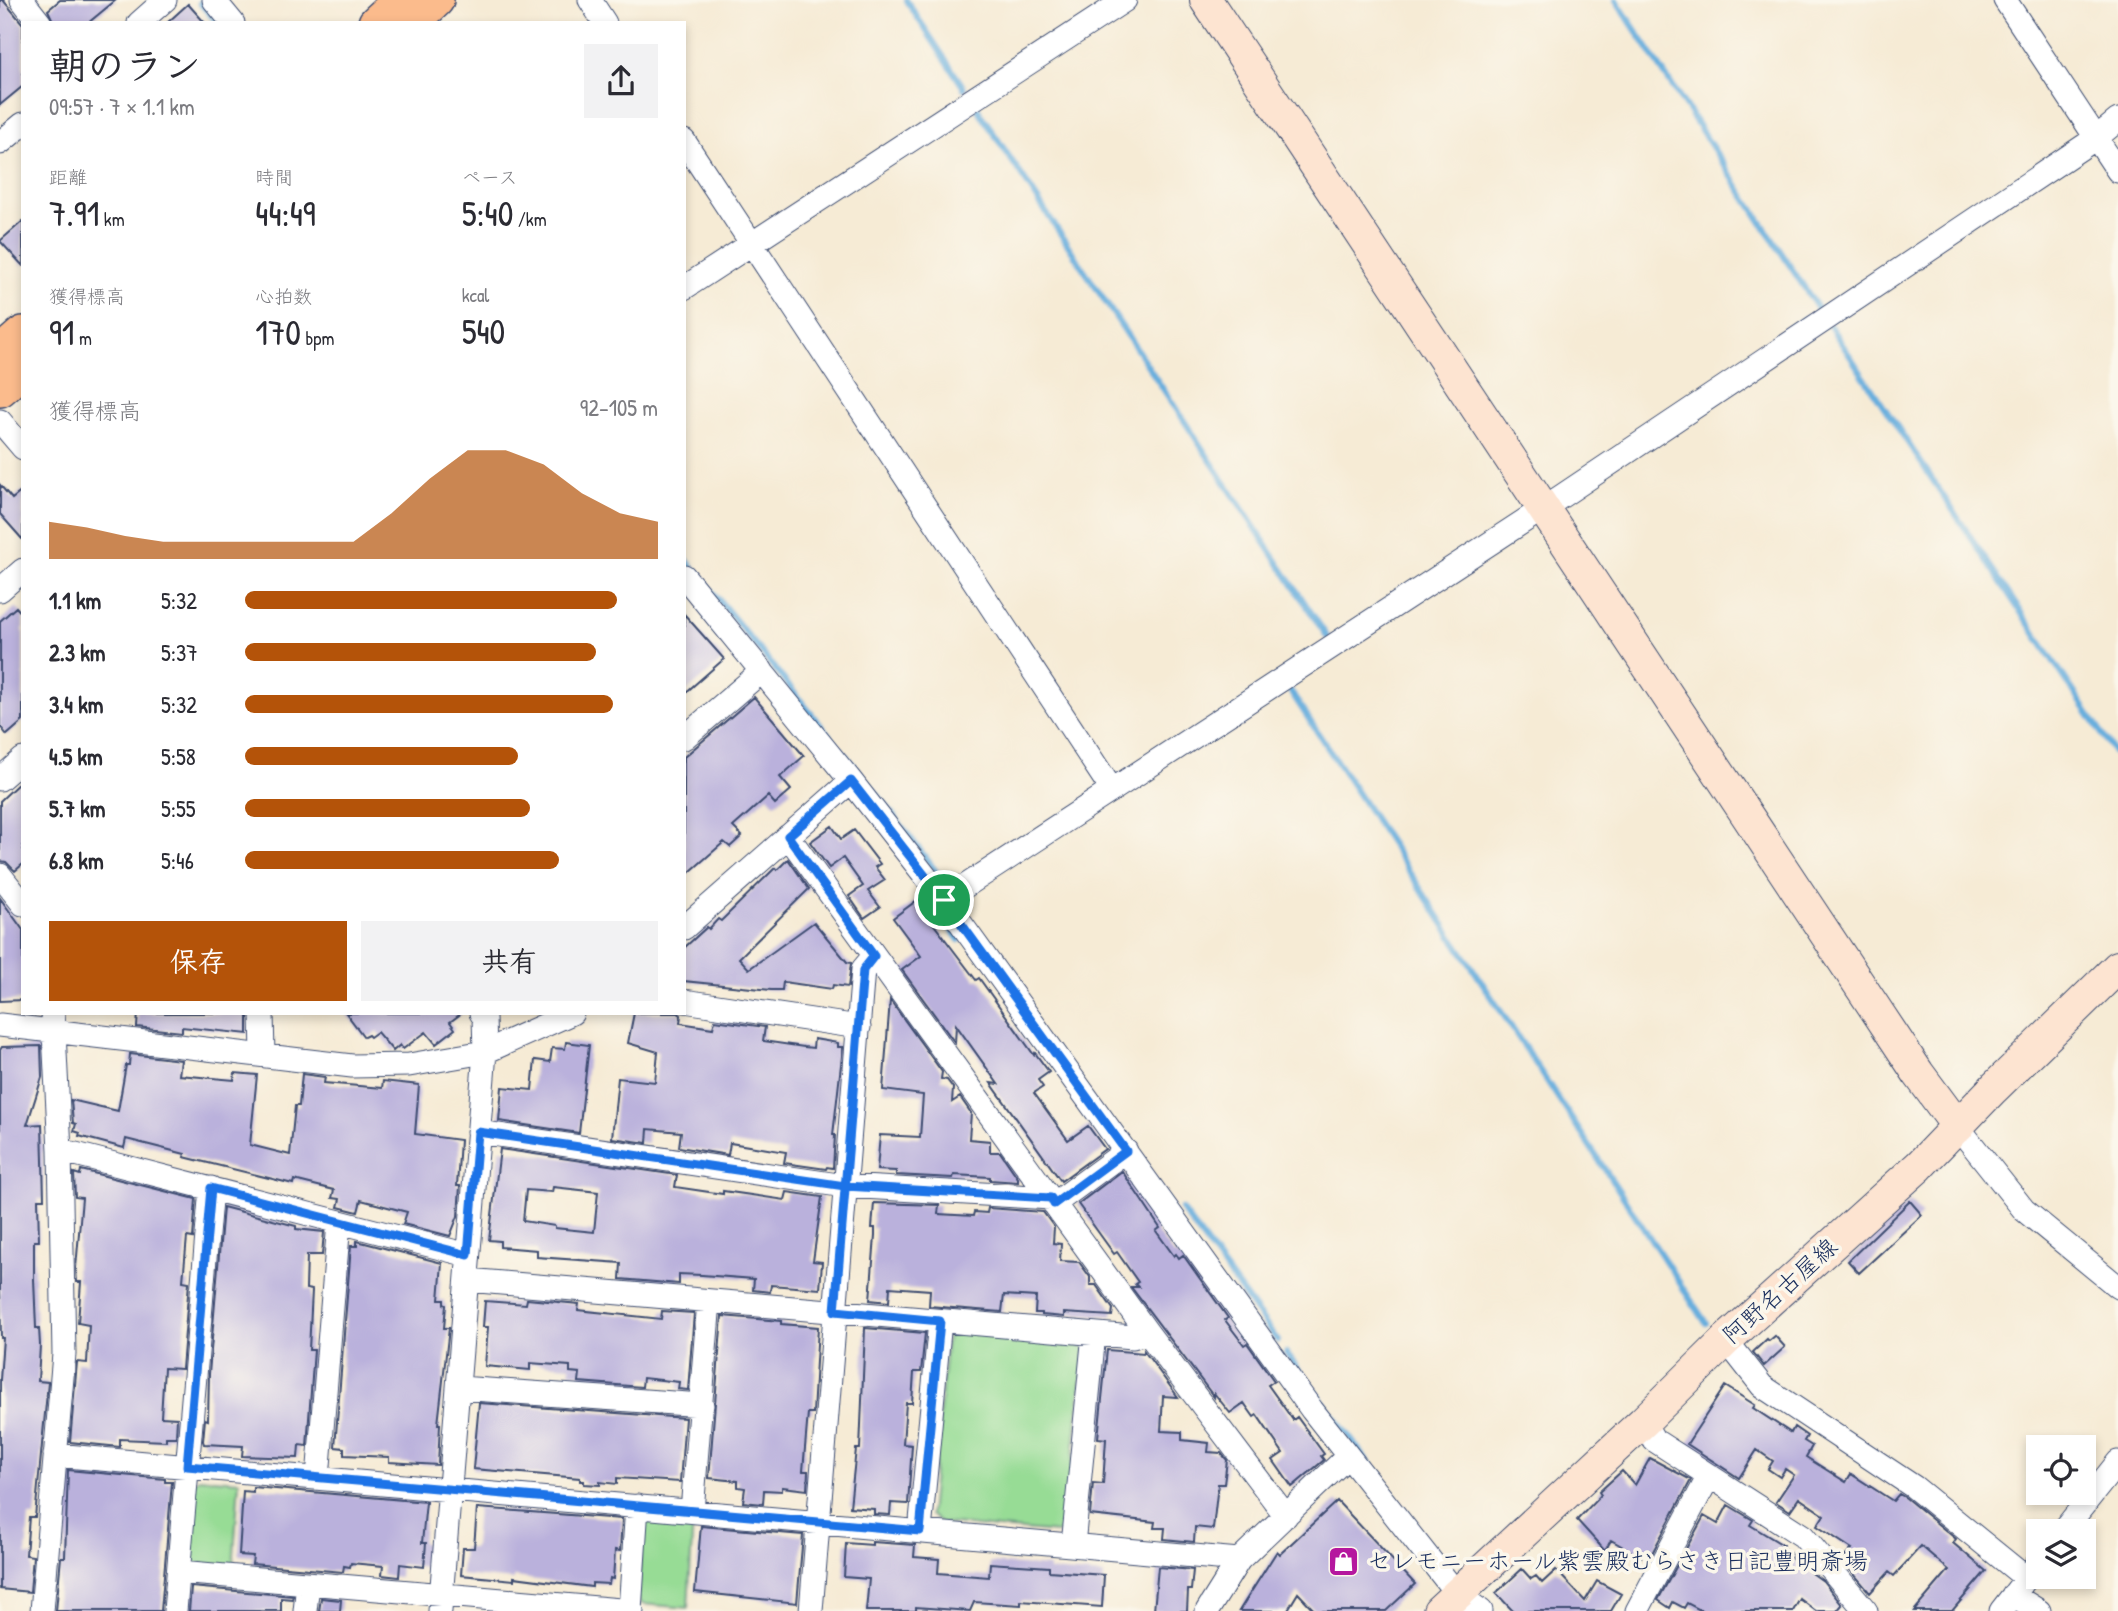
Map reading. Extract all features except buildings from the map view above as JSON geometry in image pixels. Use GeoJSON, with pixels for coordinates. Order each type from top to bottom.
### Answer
{"type":"FeatureCollection","features":[{"type":"Feature","properties":{"kind":"main road"},"geometry":{"type":"LineString","coordinates":[[378,21],[401,0]]}},
{"type":"Feature","properties":{"kind":"main road"},"geometry":{"type":"LineString","coordinates":[[413,21],[436,0]]}},
{"type":"Feature","properties":{"kind":"main road"},"geometry":{"type":"LineString","coordinates":[[0,354],[21,336]]}},
{"type":"Feature","properties":{"kind":"main road"},"geometry":{"type":"LineString","coordinates":[[0,388],[21,371]]}},
{"type":"Feature","properties":{"kind":"street"},"geometry":{"type":"LineString","coordinates":[[23,0],[39,21]]}},
{"type":"Feature","properties":{"kind":"street"},"geometry":{"type":"LineString","coordinates":[[141,21],[165,0]]}},
{"type":"Feature","properties":{"kind":"street"},"geometry":{"type":"LineString","coordinates":[[214,0],[231,21]]}},
{"type":"Feature","properties":{"kind":"street"},"geometry":{"type":"LineString","coordinates":[[590,0],[604,21]]}},
{"type":"Feature","properties":{"kind":"street"},"geometry":{"type":"LineString","coordinates":[[686,287],[1125,0]]}},
{"type":"Feature","properties":{"kind":"street"},"geometry":{"type":"LineString","coordinates":[[1206,0],[1918,1073],[2024,1210],[2118,1287]]}},
{"type":"Feature","properties":{"kind":"street"},"geometry":{"type":"LineString","coordinates":[[2005,0],[2118,171]]}},
{"type":"Feature","properties":{"kind":"street"},"geometry":{"type":"LineString","coordinates":[[944,900],[1544,508],[2096,138],[2118,120]]}},
{"type":"Feature","properties":{"kind":"street"},"geometry":{"type":"LineString","coordinates":[[0,143],[21,126]]}},
{"type":"Feature","properties":{"kind":"street"},"geometry":{"type":"LineString","coordinates":[[686,144],[1112,790]]}},
{"type":"Feature","properties":{"kind":"street"},"geometry":{"type":"LineString","coordinates":[[0,421],[21,446]]}},
{"type":"Feature","properties":{"kind":"street"},"geometry":{"type":"LineString","coordinates":[[0,590],[21,572]]}},
{"type":"Feature","properties":{"kind":"street"},"geometry":{"type":"LineString","coordinates":[[686,578],[944,900],[1312,1410],[1459,1605]]}},
{"type":"Feature","properties":{"kind":"street"},"geometry":{"type":"LineString","coordinates":[[686,736],[762,671]]}},
{"type":"Feature","properties":{"kind":"street"},"geometry":{"type":"LineString","coordinates":[[0,779],[21,761]]}},
{"type":"Feature","properties":{"kind":"street"},"geometry":{"type":"LineString","coordinates":[[686,926],[851,781]]}},
{"type":"Feature","properties":{"kind":"street"},"geometry":{"type":"LineString","coordinates":[[788,836],[1147,1332],[1286,1516]]}},
{"type":"Feature","properties":{"kind":"street"},"geometry":{"type":"LineString","coordinates":[[0,875],[21,901]]}},
{"type":"Feature","properties":{"kind":"street"},"geometry":{"type":"LineString","coordinates":[[811,1611],[863,970],[874,956]]}},
{"type":"Feature","properties":{"kind":"street","name":"阿野名古屋線"},"geometry":{"type":"LineString","coordinates":[[1459,1605],[1726,1340],[1958,1128],[1993,1089],[2118,967]]}},
{"type":"Feature","properties":{"kind":"street"},"geometry":{"type":"LineString","coordinates":[[686,1001],[859,1027]]}},
{"type":"Feature","properties":{"kind":"street"},"geometry":{"type":"LineString","coordinates":[[262,1015],[263,1055]]}},
{"type":"Feature","properties":{"kind":"street"},"geometry":{"type":"LineString","coordinates":[[440,1603],[485,1052],[482,1015]]}},
{"type":"Feature","properties":{"kind":"street"},"geometry":{"type":"LineString","coordinates":[[0,1025],[53,1022],[352,1066],[409,1065],[485,1052],[568,1015]]}},
{"type":"Feature","properties":{"kind":"street"},"geometry":{"type":"LineString","coordinates":[[42,1611],[64,1354],[60,1150],[53,1022]]}},
{"type":"Feature","properties":{"kind":"street"},"geometry":{"type":"LineString","coordinates":[[478,1132],[845,1186],[1053,1201],[1126,1151]]}},
{"type":"Feature","properties":{"kind":"street"},"geometry":{"type":"LineString","coordinates":[[60,1150],[468,1255]]}},
{"type":"Feature","properties":{"kind":"street"},"geometry":{"type":"LineString","coordinates":[[175,1611],[211,1188]]}},
{"type":"Feature","properties":{"kind":"street"},"geometry":{"type":"LineString","coordinates":[[317,1478],[339,1222]]}},
{"type":"Feature","properties":{"kind":"street"},"geometry":{"type":"LineString","coordinates":[[467,1280],[1133,1337],[1147,1332]]}},
{"type":"Feature","properties":{"kind":"street"},"geometry":{"type":"LineString","coordinates":[[692,1510],[709,1301]]}},
{"type":"Feature","properties":{"kind":"street"},"geometry":{"type":"LineString","coordinates":[[920,1531],[940,1321]]}},
{"type":"Feature","properties":{"kind":"street"},"geometry":{"type":"LineString","coordinates":[[1073,1545],[1094,1334]]}},
{"type":"Feature","properties":{"kind":"street"},"geometry":{"type":"LineString","coordinates":[[1726,1340],[1762,1386],[1914,1487],[2020,1586],[2039,1611]]}},
{"type":"Feature","properties":{"kind":"street"},"geometry":{"type":"LineString","coordinates":[[459,1388],[702,1405]]}},
{"type":"Feature","properties":{"kind":"street"},"geometry":{"type":"LineString","coordinates":[[1643,1422],[1654,1440],[1803,1536],[1866,1611]]}},
{"type":"Feature","properties":{"kind":"street"},"geometry":{"type":"LineString","coordinates":[[55,1455],[1238,1560]]}},
{"type":"Feature","properties":{"kind":"street"},"geometry":{"type":"LineString","coordinates":[[1207,1611],[1238,1560],[1348,1456]]}},
{"type":"Feature","properties":{"kind":"street"},"geometry":{"type":"LineString","coordinates":[[2073,1519],[2118,1462]]}},
{"type":"Feature","properties":{"kind":"street"},"geometry":{"type":"LineString","coordinates":[[1637,1611],[1709,1476]]}},
{"type":"Feature","properties":{"kind":"street"},"geometry":{"type":"LineString","coordinates":[[179,1573],[308,1584],[440,1603],[631,1611],[637,1506]]}},
{"type":"Feature","properties":{"kind":"street"},"geometry":{"type":"LineString","coordinates":[[305,1611],[308,1584]]}},
{"type":"Feature","properties":{"kind":"green space"},"geometry":{"type":"Polygon","coordinates":[[[955,1330],[1075,1344],[1085,1348],[1065,1527],[1057,1533],[942,1523],[930,1515],[947,1337],[955,1330]]]}},
{"type":"Feature","properties":{"kind":"green space"},"geometry":{"type":"Polygon","coordinates":[[[199,1478],[239,1481],[233,1570],[185,1561],[193,1484],[199,1478]]]}},
{"type":"Feature","properties":{"kind":"green space"},"geometry":{"type":"Polygon","coordinates":[[[650,1516],[693,1519],[688,1608],[642,1604],[638,1598],[642,1523],[650,1516]]]}},
{"type":"Feature","properties":{"kind":"waterway"},"geometry":{"type":"LineString","coordinates":[[906,0],[964,88]]}},
{"type":"Feature","properties":{"kind":"waterway"},"geometry":{"type":"LineString","coordinates":[[1616,0],[1819,310]]}},
{"type":"Feature","properties":{"kind":"waterway"},"geometry":{"type":"LineString","coordinates":[[200,3],[215,21]]}},
{"type":"Feature","properties":{"kind":"waterway"},"geometry":{"type":"LineString","coordinates":[[977,108],[1328,638]]}},
{"type":"Feature","properties":{"kind":"waterway"},"geometry":{"type":"LineString","coordinates":[[1769,344],[1805,319]]}},
{"type":"Feature","properties":{"kind":"waterway"},"geometry":{"type":"LineString","coordinates":[[1830,326],[2118,758]]}},
{"type":"Feature","properties":{"kind":"waterway"},"geometry":{"type":"LineString","coordinates":[[686,559],[888,808],[941,878]]}},
{"type":"Feature","properties":{"kind":"waterway"},"geometry":{"type":"LineString","coordinates":[[1289,689],[1706,1323]]}},
{"type":"Feature","properties":{"kind":"waterway"},"geometry":{"type":"LineString","coordinates":[[922,890],[959,940]]}},
{"type":"Feature","properties":{"kind":"waterway"},"geometry":{"type":"LineString","coordinates":[[1181,1209],[1278,1341]]}},
{"type":"Feature","properties":{"kind":"waterway"},"geometry":{"type":"LineString","coordinates":[[1286,1353],[1371,1466]]}},
{"type":"Feature","properties":{"kind":"place","name":"セレモニーホール紫雲殿むらさき日記豊明斎場"},"geometry":{"type":"Point","coordinates":[1344,1561]}},
{"type":"Feature","properties":{"kind":"route"},"geometry":{"type":"LineString","coordinates":[[944,900],[851,781],[788,836],[874,956],[863,970],[845,1186],[835,1311],[940,1321],[920,1531],[187,1466],[211,1188],[468,1255],[478,1132],[845,1186],[1051,1198],[1054,1204],[1126,1151],[944,900]]}}]}
